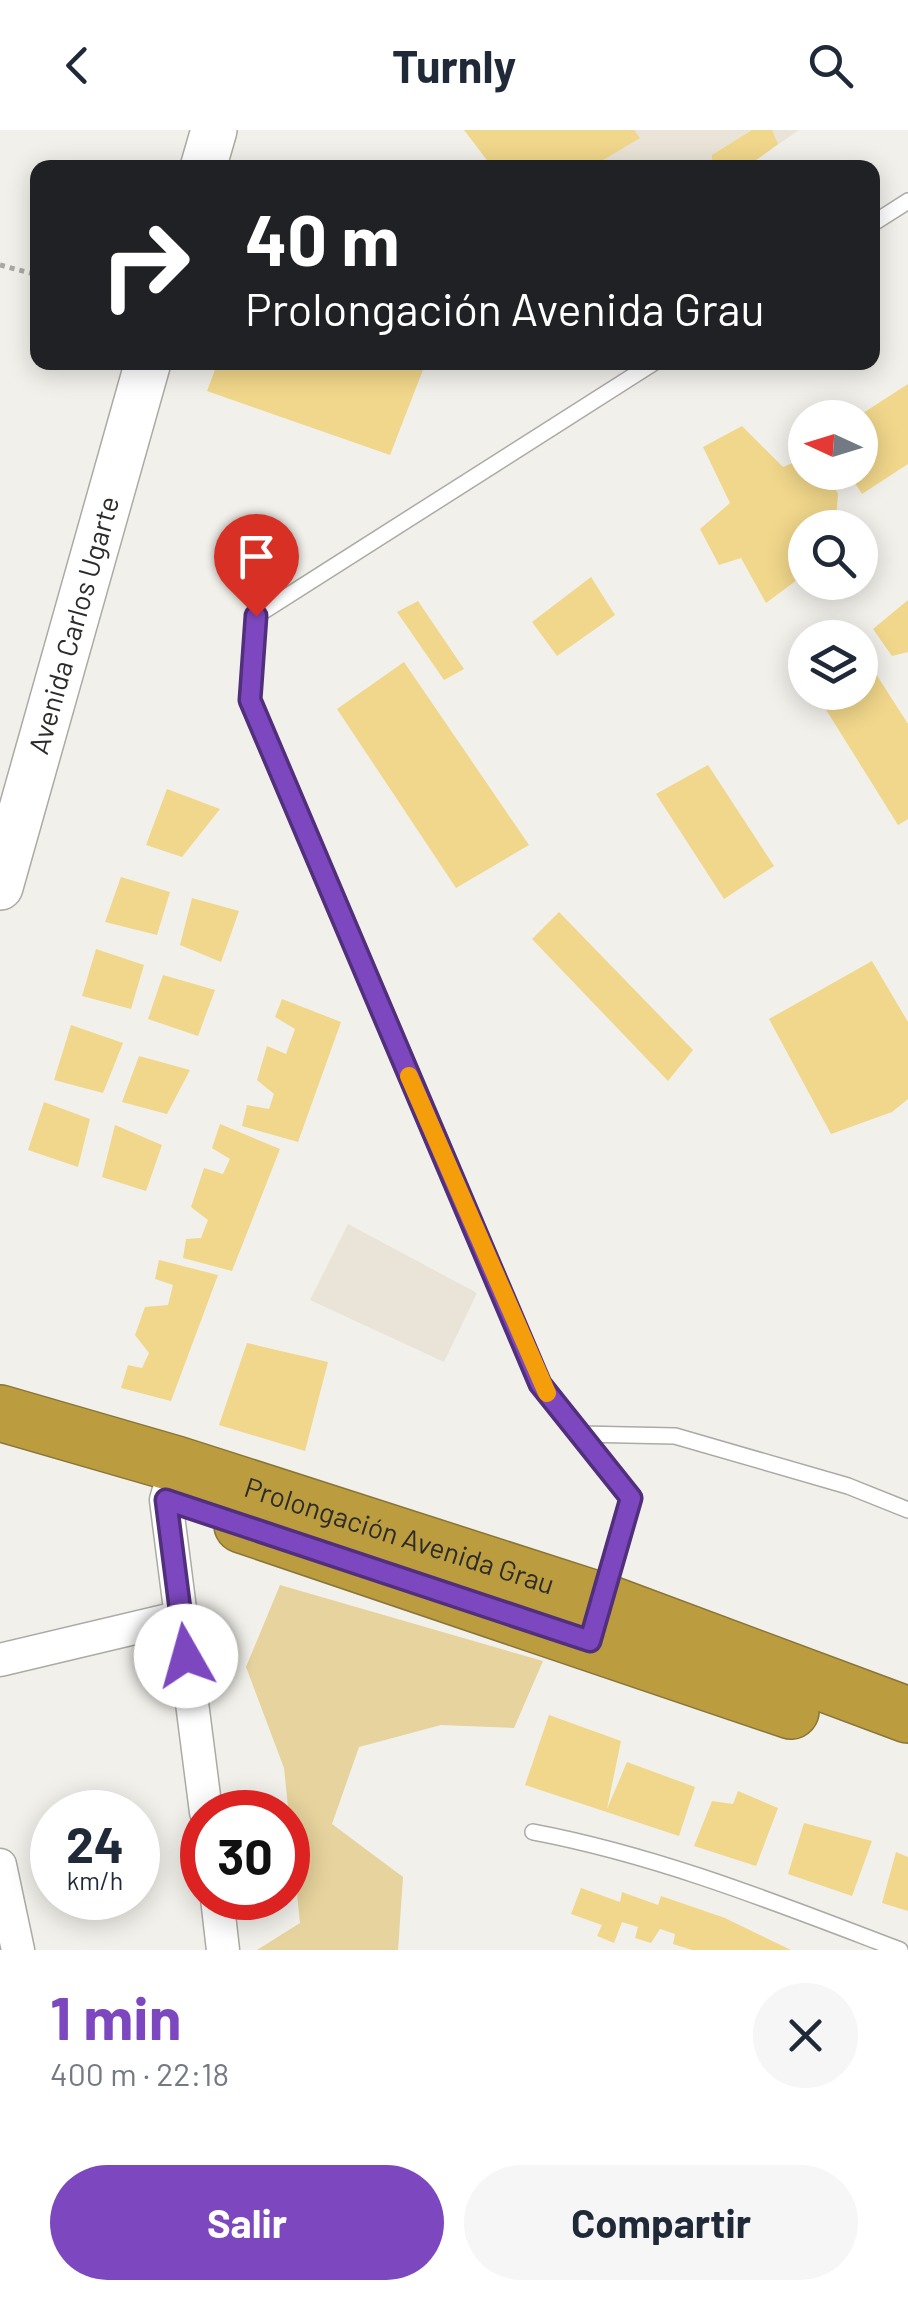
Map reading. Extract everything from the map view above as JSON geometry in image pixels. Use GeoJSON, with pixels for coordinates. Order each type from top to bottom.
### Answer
{"type":"FeatureCollection","features":[{"type":"Feature","properties":{"kind":"highway","name":"Prolongación Avenida Grau"},"geometry":{"type":"LineString","coordinates":[[0,1413],[171,1482],[596,1621],[908,1714]]}},
{"type":"Feature","properties":{"kind":"highway","name":"Prolongación Avenida Grau"},"geometry":{"type":"LineString","coordinates":[[0,1453],[171,1482]]}},
{"type":"Feature","properties":{"kind":"highway","name":"Prolongación Avenida Grau"},"geometry":{"type":"LineString","coordinates":[[596,1621],[908,1751]]}},
{"type":"Feature","properties":{"kind":"street"},"geometry":{"type":"LineString","coordinates":[[205,160],[214,130]]}},
{"type":"Feature","properties":{"kind":"street","name":"Avenida Carlos Ugarte"},"geometry":{"type":"LineString","coordinates":[[0,886],[146,370]]}},
{"type":"Feature","properties":{"kind":"street"},"geometry":{"type":"LineString","coordinates":[[171,1482],[180,1617],[203,1790]]}},
{"type":"Feature","properties":{"kind":"street"},"geometry":{"type":"LineString","coordinates":[[0,1660],[180,1617]]}},
{"type":"Feature","properties":{"kind":"street"},"geometry":{"type":"LineString","coordinates":[[0,1865],[18,1950]]}},
{"type":"Feature","properties":{"kind":"street"},"geometry":{"type":"LineString","coordinates":[[219,1920],[223,1950]]}},
{"type":"Feature","properties":{"kind":"lane"},"geometry":{"type":"LineString","coordinates":[[880,219],[908,202]]}},
{"type":"Feature","properties":{"kind":"lane"},"geometry":{"type":"LineString","coordinates":[[596,1621],[631,1498],[540,1384],[250,700],[256,616],[641,370]]}},
{"type":"Feature","properties":{"kind":"lane"},"geometry":{"type":"LineString","coordinates":[[580,1434],[675,1436],[848,1486],[908,1510]]}},
{"type":"Feature","properties":{"kind":"lane"},"geometry":{"type":"LineString","coordinates":[[533,1832],[595,1844],[710,1877],[900,1950]]}},
{"type":"Feature","properties":{"kind":"path"},"geometry":{"type":"LineString","coordinates":[[0,266],[30,273]]}},
{"type":"Feature","properties":{"kind":"shaded area"},"geometry":{"type":"Polygon","coordinates":[[[485,130],[799,130],[756,160],[506,160],[485,130]]]}},
{"type":"Feature","properties":{"kind":"shaded area"},"geometry":{"type":"Polygon","coordinates":[[[348,1224],[477,1293],[444,1362],[310,1300],[348,1224]]]}},
{"type":"Feature","properties":{"kind":"shaded area"},"geometry":{"type":"Polygon","coordinates":[[[280,1585],[543,1661],[514,1728],[441,1725],[359,1747],[332,1824],[403,1877],[398,1950],[257,1950],[300,1920],[310,1920],[310,1790],[286,1790],[284,1768],[246,1667],[280,1585]]]}},
{"type":"Feature","properties":{"kind":"building"},"geometry":{"type":"Polygon","coordinates":[[[464,130],[634,130],[640,138],[603,160],[487,160],[464,130]]]}},
{"type":"Feature","properties":{"kind":"building"},"geometry":{"type":"Polygon","coordinates":[[[752,130],[772,130],[778,144],[756,160],[712,160],[712,155],[752,130]]]}},
{"type":"Feature","properties":{"kind":"building"},"geometry":{"type":"Polygon","coordinates":[[[215,370],[423,370],[390,455],[207,391],[215,370]]]}},
{"type":"Feature","properties":{"kind":"building"},"geometry":{"type":"Polygon","coordinates":[[[908,384],[908,464],[878,484],[878,403],[908,384]]]}},
{"type":"Feature","properties":{"kind":"building"},"geometry":{"type":"Polygon","coordinates":[[[742,426],[783,467],[788,465],[788,490],[836,490],[838,494],[837,510],[788,510],[788,587],[766,603],[741,558],[719,565],[700,529],[730,503],[703,447],[742,426]]]}},
{"type":"Feature","properties":{"kind":"building"},"geometry":{"type":"Polygon","coordinates":[[[591,577],[615,615],[557,656],[532,622],[591,577]]]}},
{"type":"Feature","properties":{"kind":"building"},"geometry":{"type":"Polygon","coordinates":[[[908,600],[908,652],[892,656],[878,636],[878,625],[908,600]]]}},
{"type":"Feature","properties":{"kind":"building"},"geometry":{"type":"Polygon","coordinates":[[[418,601],[464,669],[444,680],[397,612],[418,601]]]}},
{"type":"Feature","properties":{"kind":"building"},"geometry":{"type":"Polygon","coordinates":[[[404,662],[529,845],[456,888],[337,709],[404,662]]]}},
{"type":"Feature","properties":{"kind":"building"},"geometry":{"type":"Polygon","coordinates":[[[878,677],[908,724],[908,819],[898,825],[826,710],[878,710],[878,677]]]}},
{"type":"Feature","properties":{"kind":"building"},"geometry":{"type":"Polygon","coordinates":[[[708,765],[774,866],[724,899],[656,794],[708,765]]]}},
{"type":"Feature","properties":{"kind":"building"},"geometry":{"type":"Polygon","coordinates":[[[167,789],[220,809],[182,857],[146,845],[167,789]]]}},
{"type":"Feature","properties":{"kind":"building"},"geometry":{"type":"Polygon","coordinates":[[[121,877],[170,892],[157,935],[105,922],[121,877]]]}},
{"type":"Feature","properties":{"kind":"building"},"geometry":{"type":"Polygon","coordinates":[[[192,898],[239,911],[221,962],[180,945],[192,898]]]}},
{"type":"Feature","properties":{"kind":"building"},"geometry":{"type":"Polygon","coordinates":[[[559,912],[693,1050],[668,1081],[532,939],[559,912]]]}},
{"type":"Feature","properties":{"kind":"building"},"geometry":{"type":"Polygon","coordinates":[[[96,949],[144,965],[131,1009],[82,996],[96,949]]]}},
{"type":"Feature","properties":{"kind":"building"},"geometry":{"type":"Polygon","coordinates":[[[872,961],[908,1022],[908,1099],[892,1112],[831,1134],[769,1019],[872,961]]]}},
{"type":"Feature","properties":{"kind":"building"},"geometry":{"type":"Polygon","coordinates":[[[163,975],[215,990],[198,1036],[148,1019],[163,975]]]}},
{"type":"Feature","properties":{"kind":"building"},"geometry":{"type":"Polygon","coordinates":[[[282,999],[341,1022],[298,1142],[242,1126],[247,1105],[269,1109],[274,1094],[257,1080],[267,1046],[286,1054],[295,1029],[275,1017],[282,999]]]}},
{"type":"Feature","properties":{"kind":"building"},"geometry":{"type":"Polygon","coordinates":[[[71,1025],[123,1043],[103,1093],[54,1080],[71,1025]]]}},
{"type":"Feature","properties":{"kind":"building"},"geometry":{"type":"Polygon","coordinates":[[[139,1056],[190,1070],[167,1114],[122,1102],[139,1056]]]}},
{"type":"Feature","properties":{"kind":"building"},"geometry":{"type":"Polygon","coordinates":[[[44,1102],[90,1119],[78,1167],[28,1150],[44,1102]]]}},
{"type":"Feature","properties":{"kind":"building"},"geometry":{"type":"Polygon","coordinates":[[[220,1124],[280,1149],[232,1271],[183,1258],[186,1239],[201,1238],[208,1220],[191,1207],[204,1168],[223,1174],[230,1159],[212,1148],[220,1124]]]}},
{"type":"Feature","properties":{"kind":"building"},"geometry":{"type":"Polygon","coordinates":[[[115,1125],[162,1145],[146,1191],[102,1177],[115,1125]]]}},
{"type":"Feature","properties":{"kind":"building"},"geometry":{"type":"Polygon","coordinates":[[[159,1260],[218,1275],[171,1401],[121,1388],[128,1365],[142,1368],[149,1353],[135,1335],[145,1307],[168,1305],[173,1285],[155,1279],[159,1260]]]}},
{"type":"Feature","properties":{"kind":"building"},"geometry":{"type":"Polygon","coordinates":[[[247,1343],[328,1362],[305,1451],[219,1425],[247,1343]]]}},
{"type":"Feature","properties":{"kind":"building"},"geometry":{"type":"Polygon","coordinates":[[[549,1715],[621,1741],[607,1809],[627,1762],[695,1787],[679,1836],[525,1785],[549,1715]]]}},
{"type":"Feature","properties":{"kind":"building"},"geometry":{"type":"Polygon","coordinates":[[[738,1791],[778,1808],[756,1866],[694,1846],[712,1801],[733,1804],[738,1791]]]}},
{"type":"Feature","properties":{"kind":"building"},"geometry":{"type":"Polygon","coordinates":[[[804,1823],[872,1841],[852,1896],[788,1874],[804,1823]]]}},
{"type":"Feature","properties":{"kind":"building"},"geometry":{"type":"Polygon","coordinates":[[[896,1852],[908,1857],[908,1911],[882,1903],[896,1852]]]}},
{"type":"Feature","properties":{"kind":"building"},"geometry":{"type":"Polygon","coordinates":[[[581,1888],[620,1902],[622,1892],[658,1905],[661,1896],[725,1918],[791,1950],[692,1950],[673,1944],[675,1934],[660,1929],[651,1943],[635,1938],[638,1927],[622,1922],[614,1943],[597,1936],[602,1925],[571,1914],[581,1888]]]}},
{"type":"Feature","properties":{"kind":"slow traffic"},"geometry":{"type":"LineString","coordinates":[[409,1076],[547,1393]]}},
{"type":"Feature","properties":{"kind":"route"},"geometry":{"type":"LineString","coordinates":[[186,1656],[166,1500],[590,1641],[631,1498],[540,1384],[250,700],[256,616]]}}]}
